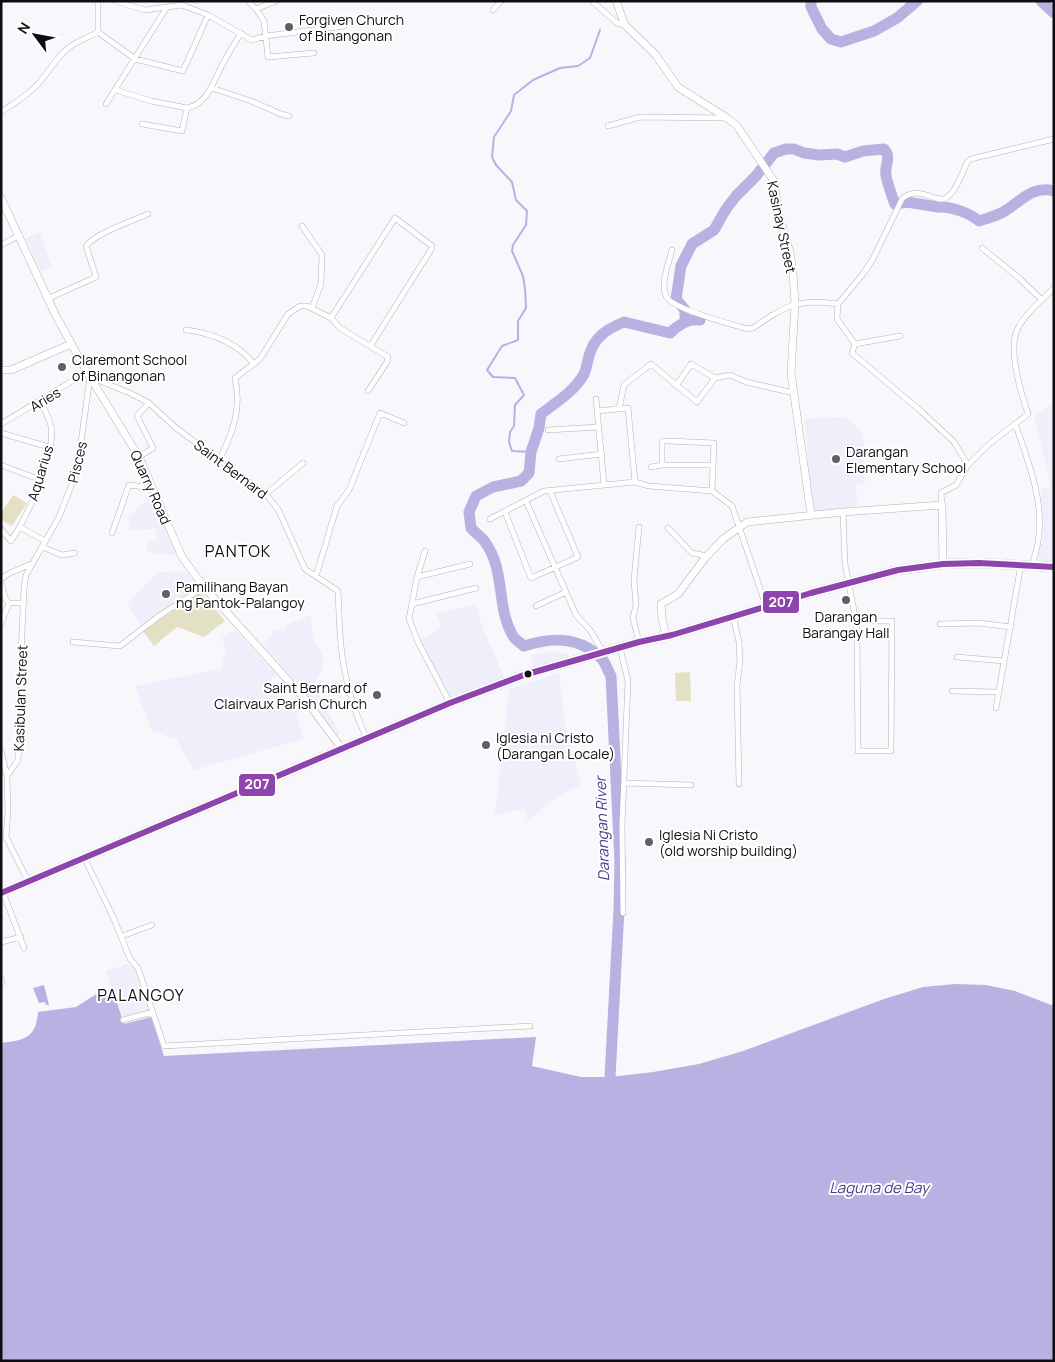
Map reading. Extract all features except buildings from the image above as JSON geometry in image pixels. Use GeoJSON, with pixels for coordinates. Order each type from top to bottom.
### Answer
{"type":"FeatureCollection","features":[{"type":"Feature","properties":{"kind":"main road"},"geometry":{"type":"LineString","coordinates":[[2,892],[450,703],[524,675],[898,570],[943,564],[979,562],[1054,567]]}},
{"type":"Feature","properties":{"kind":"street"},"geometry":{"type":"LineString","coordinates":[[98,1],[98,32]]}},
{"type":"Feature","properties":{"kind":"street"},"geometry":{"type":"LineString","coordinates":[[115,1],[145,10],[182,5],[208,16],[252,40],[266,36],[344,26]]}},
{"type":"Feature","properties":{"kind":"street"},"geometry":{"type":"LineString","coordinates":[[248,1],[264,21],[267,55],[270,58],[314,53]]}},
{"type":"Feature","properties":{"kind":"street"},"geometry":{"type":"LineString","coordinates":[[256,9],[276,1]]}},
{"type":"Feature","properties":{"kind":"street"},"geometry":{"type":"LineString","coordinates":[[493,10],[501,1]]}},
{"type":"Feature","properties":{"kind":"street"},"geometry":{"type":"LineString","coordinates":[[592,1],[617,23],[625,25]]}},
{"type":"Feature","properties":{"kind":"street","name":"Kasinay Street"},"geometry":{"type":"LineString","coordinates":[[616,1],[625,25],[655,54],[678,87],[728,118],[737,126],[772,177],[779,215],[790,252],[795,304],[792,373],[811,515]]}},
{"type":"Feature","properties":{"kind":"street"},"geometry":{"type":"LineString","coordinates":[[106,104],[167,7]]}},
{"type":"Feature","properties":{"kind":"street"},"geometry":{"type":"LineString","coordinates":[[98,32],[135,59],[183,71],[208,16]]}},
{"type":"Feature","properties":{"kind":"street"},"geometry":{"type":"LineString","coordinates":[[1,112],[17,102],[37,85],[66,49],[98,32]]}},
{"type":"Feature","properties":{"kind":"street"},"geometry":{"type":"LineString","coordinates":[[116,90],[151,101],[187,108],[191,107],[204,98],[212,88],[221,67],[240,33]]}},
{"type":"Feature","properties":{"kind":"street"},"geometry":{"type":"LineString","coordinates":[[212,88],[251,100],[289,116]]}},
{"type":"Feature","properties":{"kind":"street"},"geometry":{"type":"LineString","coordinates":[[142,124],[182,131],[187,108]]}},
{"type":"Feature","properties":{"kind":"street"},"geometry":{"type":"LineString","coordinates":[[608,126],[640,117],[728,118]]}},
{"type":"Feature","properties":{"kind":"street"},"geometry":{"type":"LineString","coordinates":[[855,344],[837,319],[838,304],[873,259],[900,202],[907,194],[919,193],[942,200],[953,189],[970,159],[1054,139]]}},
{"type":"Feature","properties":{"kind":"street","name":"Quarry Road"},"geometry":{"type":"LineString","coordinates":[[1,198],[20,235],[47,299],[71,344],[139,457],[182,557],[204,587],[297,690],[342,749]]}},
{"type":"Feature","properties":{"kind":"street"},"geometry":{"type":"LineString","coordinates":[[47,299],[96,277],[86,246],[88,242],[148,214]]}},
{"type":"Feature","properties":{"kind":"street"},"geometry":{"type":"LineString","coordinates":[[331,318],[395,218],[432,246],[432,248],[371,345]]}},
{"type":"Feature","properties":{"kind":"street"},"geometry":{"type":"LineString","coordinates":[[302,226],[322,255],[321,284],[312,308]]}},
{"type":"Feature","properties":{"kind":"street"},"geometry":{"type":"LineString","coordinates":[[1,245],[20,235]]}},
{"type":"Feature","properties":{"kind":"street"},"geometry":{"type":"LineString","coordinates":[[982,248],[1019,278],[1042,300]]}},
{"type":"Feature","properties":{"kind":"street"},"geometry":{"type":"LineString","coordinates":[[672,250],[664,288],[666,296],[669,301],[691,311],[748,329],[753,328],[779,310],[795,304],[805,302],[838,304]]}},
{"type":"Feature","properties":{"kind":"street"},"geometry":{"type":"LineString","coordinates":[[943,564],[941,493],[956,485],[968,465],[988,445],[1028,414],[1019,388],[1014,348],[1016,332],[1027,315],[1054,288]]}},
{"type":"Feature","properties":{"kind":"street"},"geometry":{"type":"LineString","coordinates":[[220,459],[237,413],[239,398],[235,378],[260,358],[288,314],[300,306],[312,308],[331,318],[340,328],[388,357],[387,362],[368,391]]}},
{"type":"Feature","properties":{"kind":"street"},"geometry":{"type":"LineString","coordinates":[[186,330],[205,332],[226,341],[247,355],[254,364]]}},
{"type":"Feature","properties":{"kind":"street"},"geometry":{"type":"LineString","coordinates":[[855,344],[900,336]]}},
{"type":"Feature","properties":{"kind":"street"},"geometry":{"type":"LineString","coordinates":[[1,370],[11,370],[71,344]]}},
{"type":"Feature","properties":{"kind":"street"},"geometry":{"type":"LineString","coordinates":[[855,344],[852,353],[922,412],[954,442],[968,465]]}},
{"type":"Feature","properties":{"kind":"street"},"geometry":{"type":"LineString","coordinates":[[619,409],[624,385],[651,364],[697,402],[715,378]]}},
{"type":"Feature","properties":{"kind":"street"},"geometry":{"type":"LineString","coordinates":[[676,386],[691,364],[715,378],[730,375],[746,382],[794,393]]}},
{"type":"Feature","properties":{"kind":"street","name":"Aries"},"geometry":{"type":"LineString","coordinates":[[1,424],[89,374]]}},
{"type":"Feature","properties":{"kind":"street","name":"Saint Bernard"},"geometry":{"type":"LineString","coordinates":[[89,374],[149,403],[176,428],[266,494],[279,511],[305,570],[338,591],[341,645],[347,683],[357,718],[366,739]]}},
{"type":"Feature","properties":{"kind":"street","name":"Pisces"},"geometry":{"type":"LineString","coordinates":[[45,541],[59,517],[77,471],[89,374]]}},
{"type":"Feature","properties":{"kind":"street"},"geometry":{"type":"LineString","coordinates":[[596,399],[604,486]]}},
{"type":"Feature","properties":{"kind":"street","name":"Aquarius"},"geometry":{"type":"LineString","coordinates":[[1,529],[11,541],[20,528],[41,480],[49,447],[51,427],[41,401]]}},
{"type":"Feature","properties":{"kind":"street"},"geometry":{"type":"LineString","coordinates":[[139,457],[153,448],[137,416],[149,403]]}},
{"type":"Feature","properties":{"kind":"street"},"geometry":{"type":"LineString","coordinates":[[597,411],[628,408],[635,482]]}},
{"type":"Feature","properties":{"kind":"street"},"geometry":{"type":"LineString","coordinates":[[316,576],[337,506],[349,490],[380,413],[404,423]]}},
{"type":"Feature","properties":{"kind":"street"},"geometry":{"type":"LineString","coordinates":[[1015,423],[1035,486],[1038,504],[1038,541],[1032,566]]}},
{"type":"Feature","properties":{"kind":"street"},"geometry":{"type":"LineString","coordinates":[[548,430],[598,428]]}},
{"type":"Feature","properties":{"kind":"street"},"geometry":{"type":"LineString","coordinates":[[1,433],[49,447]]}},
{"type":"Feature","properties":{"kind":"street"},"geometry":{"type":"LineString","coordinates":[[662,465],[663,441],[714,443],[712,490]]}},
{"type":"Feature","properties":{"kind":"street"},"geometry":{"type":"LineString","coordinates":[[559,459],[602,454]]}},
{"type":"Feature","properties":{"kind":"street"},"geometry":{"type":"LineString","coordinates":[[266,494],[303,463]]}},
{"type":"Feature","properties":{"kind":"street"},"geometry":{"type":"LineString","coordinates":[[651,466],[712,465]]}},
{"type":"Feature","properties":{"kind":"street"},"geometry":{"type":"LineString","coordinates":[[1,466],[41,480]]}},
{"type":"Feature","properties":{"kind":"street"},"geometry":{"type":"LineString","coordinates":[[490,519],[544,491],[635,482],[649,486],[712,490],[732,506],[766,606]]}},
{"type":"Feature","properties":{"kind":"street"},"geometry":{"type":"LineString","coordinates":[[112,533],[129,485],[153,488]]}},
{"type":"Feature","properties":{"kind":"street"},"geometry":{"type":"LineString","coordinates":[[505,512],[531,578],[556,568],[578,557],[550,491]]}},
{"type":"Feature","properties":{"kind":"street"},"geometry":{"type":"LineString","coordinates":[[526,501],[576,615],[590,630],[603,652]]}},
{"type":"Feature","properties":{"kind":"street"},"geometry":{"type":"LineString","coordinates":[[666,636],[661,604],[678,594],[707,556],[723,539],[747,522],[843,512],[942,505]]}},
{"type":"Feature","properties":{"kind":"street"},"geometry":{"type":"LineString","coordinates":[[843,512],[848,584],[856,621],[858,751],[891,751],[892,622],[856,621]]}},
{"type":"Feature","properties":{"kind":"street"},"geometry":{"type":"LineString","coordinates":[[639,527],[634,580],[636,605],[633,618],[639,642]]}},
{"type":"Feature","properties":{"kind":"street"},"geometry":{"type":"LineString","coordinates":[[20,528],[45,541]]}},
{"type":"Feature","properties":{"kind":"street"},"geometry":{"type":"LineString","coordinates":[[668,528],[692,553],[707,556]]}},
{"type":"Feature","properties":{"kind":"street","name":"Kasibulan Street"},"geometry":{"type":"LineString","coordinates":[[28,881],[6,837],[8,812],[7,776],[18,760],[22,710],[21,654],[26,575],[45,541]]}},
{"type":"Feature","properties":{"kind":"street"},"geometry":{"type":"LineString","coordinates":[[42,547],[62,555],[75,553]]}},
{"type":"Feature","properties":{"kind":"street"},"geometry":{"type":"LineString","coordinates":[[425,551],[409,619],[418,642],[450,703]]}},
{"type":"Feature","properties":{"kind":"street"},"geometry":{"type":"LineString","coordinates":[[24,604],[9,603],[6,600],[1,581],[8,574],[33,562]]}},
{"type":"Feature","properties":{"kind":"street"},"geometry":{"type":"LineString","coordinates":[[418,577],[470,564]]}},
{"type":"Feature","properties":{"kind":"street"},"geometry":{"type":"LineString","coordinates":[[996,708],[1021,564]]}},
{"type":"Feature","properties":{"kind":"street"},"geometry":{"type":"LineString","coordinates":[[73,642],[120,646],[158,616],[204,587]]}},
{"type":"Feature","properties":{"kind":"street"},"geometry":{"type":"LineString","coordinates":[[412,604],[476,588]]}},
{"type":"Feature","properties":{"kind":"street"},"geometry":{"type":"LineString","coordinates":[[536,606],[566,592]]}},
{"type":"Feature","properties":{"kind":"street"},"geometry":{"type":"LineString","coordinates":[[1,624],[9,603]]}},
{"type":"Feature","properties":{"kind":"street"},"geometry":{"type":"LineString","coordinates":[[733,616],[739,642],[740,661],[737,685],[740,784]]}},
{"type":"Feature","properties":{"kind":"street"},"geometry":{"type":"LineString","coordinates":[[940,624],[978,624],[1011,627]]}},
{"type":"Feature","properties":{"kind":"street"},"geometry":{"type":"LineString","coordinates":[[620,648],[628,682],[624,783],[623,913]]}},
{"type":"Feature","properties":{"kind":"street"},"geometry":{"type":"LineString","coordinates":[[956,657],[1004,661]]}},
{"type":"Feature","properties":{"kind":"street"},"geometry":{"type":"LineString","coordinates":[[952,691],[998,692]]}},
{"type":"Feature","properties":{"kind":"street"},"geometry":{"type":"LineString","coordinates":[[1,751],[7,776]]}},
{"type":"Feature","properties":{"kind":"street"},"geometry":{"type":"LineString","coordinates":[[624,783],[691,785]]}},
{"type":"Feature","properties":{"kind":"street"},"geometry":{"type":"LineString","coordinates":[[84,857],[122,936],[130,959],[138,968],[164,1046],[530,1026]]}},
{"type":"Feature","properties":{"kind":"street"},"geometry":{"type":"LineString","coordinates":[[2,892],[24,948]]}},
{"type":"Feature","properties":{"kind":"street"},"geometry":{"type":"LineString","coordinates":[[122,936],[152,925]]}},
{"type":"Feature","properties":{"kind":"street"},"geometry":{"type":"LineString","coordinates":[[1,942],[20,937]]}},
{"type":"Feature","properties":{"kind":"street"},"geometry":{"type":"LineString","coordinates":[[123,1020],[153,1012]]}},
{"type":"Feature","properties":{"kind":"shaded area"},"geometry":{"type":"Polygon","coordinates":[[[39,232],[52,266],[41,271],[26,238],[39,232]]]}},
{"type":"Feature","properties":{"kind":"shaded area"},"geometry":{"type":"Polygon","coordinates":[[[1054,403],[1054,562],[1037,561],[1043,540],[1044,523],[1041,490],[1051,486],[1034,415],[1054,403]]]}},
{"type":"Feature","properties":{"kind":"shaded area","name":"Darangan Elementary School"},"geometry":{"type":"Polygon","coordinates":[[[845,417],[863,432],[865,483],[856,484],[857,506],[812,512],[805,419],[845,417]]]}},
{"type":"Feature","properties":{"kind":"shaded area"},"geometry":{"type":"Polygon","coordinates":[[[13,495],[27,503],[12,526],[1,520],[1,513],[13,495]]]}},
{"type":"Feature","properties":{"kind":"shaded area"},"geometry":{"type":"Polygon","coordinates":[[[151,495],[176,555],[147,552],[148,541],[157,541],[156,529],[130,530],[129,517],[151,495]]]}},
{"type":"Feature","properties":{"kind":"shaded area","name":"Pamilihang Bayan ng Pantok-Palangoy"},"geometry":{"type":"Polygon","coordinates":[[[158,572],[187,573],[198,586],[140,625],[127,604],[158,572]]]}},
{"type":"Feature","properties":{"kind":"shaded area"},"geometry":{"type":"Polygon","coordinates":[[[201,592],[225,621],[204,637],[177,627],[154,646],[143,631],[201,592]]]}},
{"type":"Feature","properties":{"kind":"shaded area"},"geometry":{"type":"Polygon","coordinates":[[[476,605],[483,629],[504,677],[451,698],[419,641],[442,626],[436,613],[476,605]]]}},
{"type":"Feature","properties":{"kind":"shaded area"},"geometry":{"type":"Polygon","coordinates":[[[311,615],[312,630],[316,644],[322,654],[323,663],[322,670],[316,680],[315,689],[340,733],[337,734],[294,679],[263,645],[274,630],[285,631],[286,625],[311,615]]]}},
{"type":"Feature","properties":{"kind":"shaded area"},"geometry":{"type":"Polygon","coordinates":[[[234,629],[277,675],[269,682],[284,701],[293,699],[303,739],[194,770],[176,739],[152,731],[135,686],[221,669],[226,650],[222,638],[234,629]]]}},
{"type":"Feature","properties":{"kind":"shaded area"},"geometry":{"type":"Polygon","coordinates":[[[554,651],[568,654],[569,659],[534,669],[531,655],[554,651]]]}},
{"type":"Feature","properties":{"kind":"shaded area"},"geometry":{"type":"Polygon","coordinates":[[[690,672],[691,701],[676,701],[675,673],[690,672]]]}},
{"type":"Feature","properties":{"kind":"shaded area"},"geometry":{"type":"Polygon","coordinates":[[[559,673],[565,726],[581,784],[547,803],[540,811],[527,820],[525,808],[495,816],[509,689],[559,673]]]}},
{"type":"Feature","properties":{"kind":"shaded area"},"geometry":{"type":"Polygon","coordinates":[[[126,964],[133,966],[135,970],[151,1017],[123,1024],[106,971],[126,964]]]}},
{"type":"Feature","properties":{"kind":"water","name":"Laguna de Bay"},"geometry":{"type":"Polygon","coordinates":[[[955,984],[986,985],[1015,991],[1054,1006],[1054,1361],[1,1361],[1,1043],[17,1041],[28,1036],[35,1027],[38,1012],[76,1007],[104,989],[113,991],[124,1024],[151,1017],[164,1056],[536,1037],[532,1066],[581,1077],[610,1077],[699,1064],[743,1051],[884,999],[923,987],[955,984]]]}},
{"type":"Feature","properties":{"kind":"water"},"geometry":{"type":"Polygon","coordinates":[[[44,985],[49,1005],[46,1005],[45,1002],[39,1003],[33,988],[44,985]]]}},
{"type":"Feature","properties":{"kind":"waterway","name":"Darangan River"},"geometry":{"type":"LineString","coordinates":[[811,1],[811,7],[822,29],[831,39],[841,42],[874,31],[897,18],[917,1]]}},
{"type":"Feature","properties":{"kind":"waterway","name":"Darangan River"},"geometry":{"type":"LineString","coordinates":[[1041,1],[1054,13]]}},
{"type":"Feature","properties":{"kind":"waterway"},"geometry":{"type":"LineString","coordinates":[[531,452],[512,451],[509,442],[510,432],[514,426],[515,405],[524,395],[515,378],[493,377],[487,370],[502,346],[518,340],[518,321],[526,308],[523,276],[512,251],[513,245],[526,225],[527,211],[516,200],[512,182],[496,165],[492,157],[494,137],[511,111],[514,95],[533,80],[560,68],[578,66],[590,58],[600,30]]}},
{"type":"Feature","properties":{"kind":"waterway","name":"Darangan River"},"geometry":{"type":"LineString","coordinates":[[685,317],[685,310],[676,299],[681,266],[692,244],[714,230],[736,196],[756,176],[774,153],[786,149],[794,149],[804,153],[819,155],[837,154],[845,157],[863,151],[884,149],[888,158],[886,176],[895,204],[907,202],[954,209],[979,221],[1002,213],[1033,192],[1040,190],[1054,191]]}},
{"type":"Feature","properties":{"kind":"waterway","name":"Darangan River"},"geometry":{"type":"LineString","coordinates":[[610,1077],[620,862],[611,676],[602,659],[593,651],[575,642],[555,640],[524,646],[514,637],[504,614],[499,577],[492,553],[482,538],[471,528],[469,512],[476,496],[493,487],[521,481],[529,473],[531,452],[539,428],[541,414],[564,396],[580,380],[585,372],[591,349],[602,334],[624,322],[670,333],[684,323],[691,320],[700,320]]}},
{"type":"Feature","properties":{"kind":"transit line","name":"207"},"geometry":{"type":"LineString","coordinates":[[1,893],[450,703],[524,675],[898,570],[943,564],[979,563],[1054,567]]}},
{"type":"Feature","properties":{"kind":"place","name":"Forgiven Church of Binangonan"},"geometry":{"type":"Point","coordinates":[289,27]}},
{"type":"Feature","properties":{"kind":"place","name":"Claremont School of Binangonan"},"geometry":{"type":"Point","coordinates":[62,367]}},
{"type":"Feature","properties":{"kind":"place","name":"Darangan Elementary School"},"geometry":{"type":"Point","coordinates":[836,459]}},
{"type":"Feature","properties":{"kind":"place","name":"Pamilihang Bayan ng Pantok-Palangoy"},"geometry":{"type":"Point","coordinates":[166,594]}},
{"type":"Feature","properties":{"kind":"place","name":"Darangan Barangay Hall"},"geometry":{"type":"Point","coordinates":[846,600]}},
{"type":"Feature","properties":{"kind":"place","name":"Saint Bernard of Clairvaux Parish Church"},"geometry":{"type":"Point","coordinates":[377,695]}},
{"type":"Feature","properties":{"kind":"place","name":"Iglesia ni Cristo (Darangan Locale)"},"geometry":{"type":"Point","coordinates":[486,745]}},
{"type":"Feature","properties":{"kind":"place","name":"Iglesia Ni Cristo (old worship building)"},"geometry":{"type":"Point","coordinates":[649,842]}},
{"type":"Feature","properties":{"kind":"district","name":"PANTOK"},"geometry":{"type":"Point","coordinates":[238,551]}},
{"type":"Feature","properties":{"kind":"district","name":"PALANGOY"},"geometry":{"type":"Point","coordinates":[141,995]}}]}
